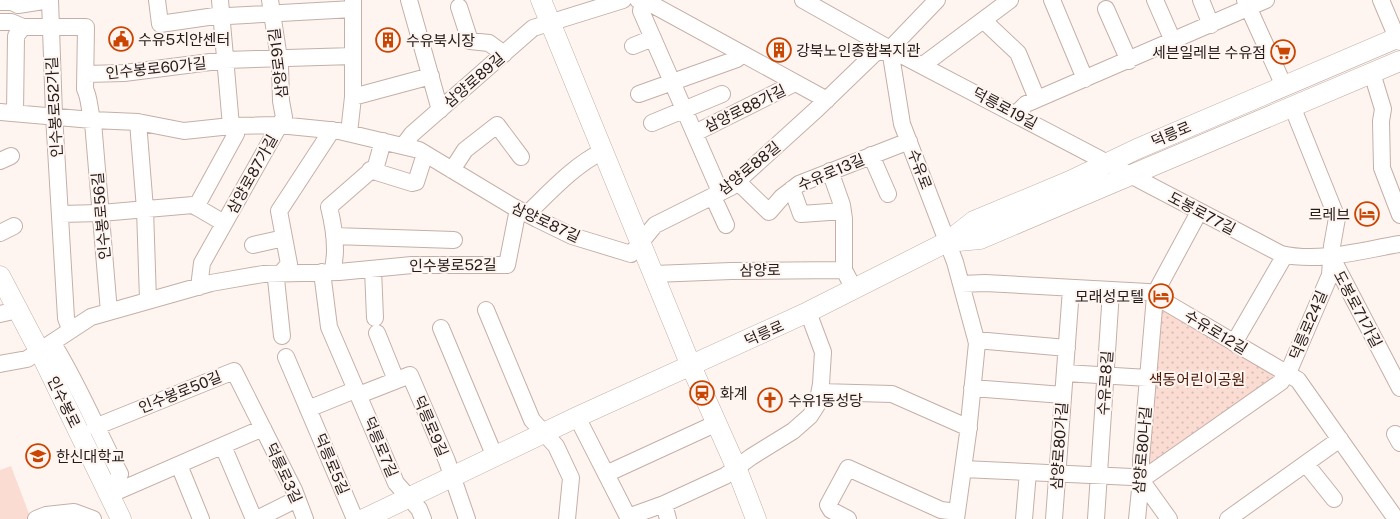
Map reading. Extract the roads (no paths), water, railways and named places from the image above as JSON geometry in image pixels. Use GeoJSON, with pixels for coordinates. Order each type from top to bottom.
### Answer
{"type":"FeatureCollection","features":[{"type":"Feature","properties":{"kind":"main road"},"geometry":{"type":"LineString","coordinates":[[541,0],[756,519]]}},
{"type":"Feature","properties":{"kind":"main road","name":"덕릉로"},"geometry":{"type":"LineString","coordinates":[[1120,169],[1136,149],[1398,39]]}},
{"type":"Feature","properties":{"kind":"main road","name":"덕릉로"},"geometry":{"type":"LineString","coordinates":[[364,519],[544,433],[808,312],[947,242],[974,221],[1292,106],[1400,61]]}},
{"type":"Feature","properties":{"kind":"main road","name":"인수봉로"},"geometry":{"type":"LineString","coordinates":[[0,276],[9,312],[39,351],[121,519]]}},
{"type":"Feature","properties":{"kind":"street"},"geometry":{"type":"LineString","coordinates":[[0,2],[12,2],[18,6],[50,0]]}},
{"type":"Feature","properties":{"kind":"street","name":"인수봉로52가길"},"geometry":{"type":"LineString","coordinates":[[50,0],[54,115],[66,318],[70,329]]}},
{"type":"Feature","properties":{"kind":"street"},"geometry":{"type":"LineString","coordinates":[[157,0],[160,24],[221,7],[228,16],[271,7],[353,4],[353,97],[349,133]]}},
{"type":"Feature","properties":{"kind":"street"},"geometry":{"type":"LineString","coordinates":[[409,0],[440,110]]}},
{"type":"Feature","properties":{"kind":"street","name":"삼양로89길"},"geometry":{"type":"LineString","coordinates":[[403,146],[412,134],[533,28],[623,0]]}},
{"type":"Feature","properties":{"kind":"street","name":"덕릉로19길"},"geometry":{"type":"LineString","coordinates":[[803,0],[890,49],[1120,169]]}},
{"type":"Feature","properties":{"kind":"street"},"geometry":{"type":"LineString","coordinates":[[923,65],[1010,0]]}},
{"type":"Feature","properties":{"kind":"street"},"geometry":{"type":"LineString","coordinates":[[1052,0],[1085,79]]}},
{"type":"Feature","properties":{"kind":"street"},"geometry":{"type":"LineString","coordinates":[[1155,0],[1173,41]]}},
{"type":"Feature","properties":{"kind":"street"},"geometry":{"type":"LineString","coordinates":[[1201,0],[1211,25]]}},
{"type":"Feature","properties":{"kind":"street"},"geometry":{"type":"LineString","coordinates":[[1016,114],[1026,104],[1211,25],[1247,4],[1266,0]]}},
{"type":"Feature","properties":{"kind":"street"},"geometry":{"type":"LineString","coordinates":[[1381,0],[1398,39]]}},
{"type":"Feature","properties":{"kind":"street"},"geometry":{"type":"LineString","coordinates":[[640,1],[655,6],[827,100]]}},
{"type":"Feature","properties":{"kind":"street","name":"삼양로88가길"},"geometry":{"type":"LineString","coordinates":[[640,1],[641,11],[718,187],[715,201],[726,225]]}},
{"type":"Feature","properties":{"kind":"street"},"geometry":{"type":"LineString","coordinates":[[890,49],[927,3]]}},
{"type":"Feature","properties":{"kind":"street"},"geometry":{"type":"LineString","coordinates":[[1247,4],[1284,86]]}},
{"type":"Feature","properties":{"kind":"street","name":"인수봉로60가길"},"geometry":{"type":"LineString","coordinates":[[196,207],[236,134],[231,126],[221,7]]}},
{"type":"Feature","properties":{"kind":"street","name":"삼양로91길"},"geometry":{"type":"LineString","coordinates":[[271,7],[284,117],[279,125]]}},
{"type":"Feature","properties":{"kind":"street"},"geometry":{"type":"LineString","coordinates":[[459,7],[470,41],[489,43],[504,54]]}},
{"type":"Feature","properties":{"kind":"street"},"geometry":{"type":"LineString","coordinates":[[1106,9],[1129,60]]}},
{"type":"Feature","properties":{"kind":"street"},"geometry":{"type":"LineString","coordinates":[[983,20],[1018,53],[1037,99]]}},
{"type":"Feature","properties":{"kind":"street","name":"인수봉로56길"},"geometry":{"type":"LineString","coordinates":[[0,22],[11,22],[23,27],[86,27],[85,89],[88,94],[88,109],[92,120],[109,312]]}},
{"type":"Feature","properties":{"kind":"street"},"geometry":{"type":"LineString","coordinates":[[23,27],[16,36],[7,63],[8,112],[92,120],[138,122],[184,131],[231,126]]}},
{"type":"Feature","properties":{"kind":"street"},"geometry":{"type":"LineString","coordinates":[[632,46],[654,38]]}},
{"type":"Feature","properties":{"kind":"street","name":"삼양로88길"},"geometry":{"type":"LineString","coordinates":[[640,242],[655,225],[717,194],[737,181],[827,100],[875,53],[890,49]]}},
{"type":"Feature","properties":{"kind":"street","name":"수유로"},"geometry":{"type":"LineString","coordinates":[[848,519],[831,510],[828,505],[848,468],[956,515],[969,428],[976,340],[961,284],[947,242],[902,124],[890,49]]}},
{"type":"Feature","properties":{"kind":"street"},"geometry":{"type":"LineString","coordinates":[[639,94],[737,58],[740,53]]}},
{"type":"Feature","properties":{"kind":"street","name":"인수봉로60가길"},"geometry":{"type":"LineString","coordinates":[[86,74],[124,73],[226,60],[353,56]]}},
{"type":"Feature","properties":{"kind":"street"},"geometry":{"type":"LineString","coordinates":[[1372,72],[1383,109],[1381,121],[1382,168],[1400,215]]}},
{"type":"Feature","properties":{"kind":"street"},"geometry":{"type":"LineString","coordinates":[[353,97],[430,76]]}},
{"type":"Feature","properties":{"kind":"street","name":"삼양로88가길"},"geometry":{"type":"LineString","coordinates":[[694,132],[795,83]]}},
{"type":"Feature","properties":{"kind":"street","name":"삼양로88가길"},"geometry":{"type":"LineString","coordinates":[[652,123],[684,108],[722,94]]}},
{"type":"Feature","properties":{"kind":"street","name":"덕릉로24길"},"geometry":{"type":"LineString","coordinates":[[1141,480],[1281,382],[1291,366],[1330,275],[1336,218],[1292,106]]}},
{"type":"Feature","properties":{"kind":"street"},"geometry":{"type":"LineString","coordinates":[[138,122],[145,209],[148,300]]}},
{"type":"Feature","properties":{"kind":"street","name":"삼양로87길"},"geometry":{"type":"LineString","coordinates":[[231,126],[279,125],[332,130],[419,150],[522,212],[572,236],[631,254],[640,242]]}},
{"type":"Feature","properties":{"kind":"street","name":"삼양로87가길"},"geometry":{"type":"LineString","coordinates":[[199,287],[202,263],[279,125]]}},
{"type":"Feature","properties":{"kind":"street"},"geometry":{"type":"LineString","coordinates":[[452,170],[465,150],[498,125],[521,157]]}},
{"type":"Feature","properties":{"kind":"street"},"geometry":{"type":"LineString","coordinates":[[282,336],[276,279],[289,264],[279,211],[332,130]]}},
{"type":"Feature","properties":{"kind":"street"},"geometry":{"type":"LineString","coordinates":[[327,272],[334,265],[334,226],[329,207],[376,166],[383,141]]}},
{"type":"Feature","properties":{"kind":"street","name":"수유로13길"},"geometry":{"type":"LineString","coordinates":[[737,181],[769,212],[782,197],[799,184],[909,141]]}},
{"type":"Feature","properties":{"kind":"street"},"geometry":{"type":"LineString","coordinates":[[522,212],[576,167],[603,151]]}},
{"type":"Feature","properties":{"kind":"street"},"geometry":{"type":"LineString","coordinates":[[370,170],[412,183],[416,182],[425,154]]}},
{"type":"Feature","properties":{"kind":"street","name":"수유로13길"},"geometry":{"type":"LineString","coordinates":[[871,155],[888,194]]}},
{"type":"Feature","properties":{"kind":"street","name":"도봉로77길"},"geometry":{"type":"LineString","coordinates":[[1120,169],[1199,212],[1285,254],[1331,256],[1400,244]]}},
{"type":"Feature","properties":{"kind":"street"},"geometry":{"type":"LineString","coordinates":[[830,171],[842,210],[844,270],[854,289]]}},
{"type":"Feature","properties":{"kind":"street","name":"수유로13길"},"geometry":{"type":"LineString","coordinates":[[792,189],[801,214],[842,210]]}},
{"type":"Feature","properties":{"kind":"street"},"geometry":{"type":"LineString","coordinates":[[60,214],[101,213],[193,205],[196,207]]}},
{"type":"Feature","properties":{"kind":"street","name":"삼양로87가길"},"geometry":{"type":"LineString","coordinates":[[196,207],[224,224]]}},
{"type":"Feature","properties":{"kind":"street","name":"인수봉로52길"},"geometry":{"type":"LineString","coordinates":[[0,364],[27,359],[91,317],[199,287],[263,274],[327,272],[412,265],[507,265],[522,212]]}},
{"type":"Feature","properties":{"kind":"street","name":"삼양로80나길"},"geometry":{"type":"LineString","coordinates":[[1136,519],[1141,480],[1141,460],[1155,296],[1199,212]]}},
{"type":"Feature","properties":{"kind":"street"},"geometry":{"type":"LineString","coordinates":[[334,236],[454,240]]}},
{"type":"Feature","properties":{"kind":"street"},"geometry":{"type":"LineString","coordinates":[[253,245],[284,238]]}},
{"type":"Feature","properties":{"kind":"street"},"geometry":{"type":"LineString","coordinates":[[1234,343],[1285,254]]}},
{"type":"Feature","properties":{"kind":"street","name":"도봉로71가길"},"geometry":{"type":"LineString","coordinates":[[1331,256],[1400,388]]}},
{"type":"Feature","properties":{"kind":"street"},"geometry":{"type":"LineString","coordinates":[[308,409],[350,392],[364,393],[403,378],[376,326],[372,269]]}},
{"type":"Feature","properties":{"kind":"street","name":"삼양로"},"geometry":{"type":"LineString","coordinates":[[654,274],[844,270]]}},
{"type":"Feature","properties":{"kind":"street","name":"덕릉로7길"},"geometry":{"type":"LineString","coordinates":[[327,272],[329,327],[396,483],[419,509],[423,519]]}},
{"type":"Feature","properties":{"kind":"street","name":"수유로12길"},"geometry":{"type":"LineString","coordinates":[[961,284],[985,283],[1148,292],[1298,380],[1392,514]]}},
{"type":"Feature","properties":{"kind":"street","name":"삼양로80가길"},"geometry":{"type":"LineString","coordinates":[[1054,519],[1071,289]]}},
{"type":"Feature","properties":{"kind":"street","name":"수유로8길"},"geometry":{"type":"LineString","coordinates":[[1096,519],[1111,291]]}},
{"type":"Feature","properties":{"kind":"street"},"geometry":{"type":"LineString","coordinates":[[486,310],[532,420],[556,446],[570,478],[567,519]]}},
{"type":"Feature","properties":{"kind":"street"},"geometry":{"type":"LineString","coordinates":[[578,418],[628,518],[666,512],[793,431],[810,416],[817,405],[820,392],[823,352],[808,312]]}},
{"type":"Feature","properties":{"kind":"street"},"geometry":{"type":"LineString","coordinates":[[441,328],[495,457]]}},
{"type":"Feature","properties":{"kind":"street"},"geometry":{"type":"LineString","coordinates":[[976,340],[1067,348]]}},
{"type":"Feature","properties":{"kind":"street"},"geometry":{"type":"LineString","coordinates":[[39,351],[55,347],[70,373],[95,427],[120,474],[109,495]]}},
{"type":"Feature","properties":{"kind":"street","name":"덕릉로5길"},"geometry":{"type":"LineString","coordinates":[[286,357],[355,519]]}},
{"type":"Feature","properties":{"kind":"street","name":"인수봉로50길"},"geometry":{"type":"LineString","coordinates":[[95,427],[234,371],[263,428]]}},
{"type":"Feature","properties":{"kind":"street"},"geometry":{"type":"LineString","coordinates":[[1065,373],[1148,378]]}},
{"type":"Feature","properties":{"kind":"street","name":"덕릉로9길"},"geometry":{"type":"LineString","coordinates":[[403,378],[447,461],[467,519]]}},
{"type":"Feature","properties":{"kind":"street"},"geometry":{"type":"LineString","coordinates":[[972,388],[1063,396]]}},
{"type":"Feature","properties":{"kind":"street"},"geometry":{"type":"LineString","coordinates":[[820,392],[892,394],[969,428]]}},
{"type":"Feature","properties":{"kind":"street"},"geometry":{"type":"LineString","coordinates":[[606,474],[717,423]]}},
{"type":"Feature","properties":{"kind":"street"},"geometry":{"type":"LineString","coordinates":[[109,495],[263,428]]}},
{"type":"Feature","properties":{"kind":"street","name":"덕릉로3길"},"geometry":{"type":"LineString","coordinates":[[263,428],[297,499],[304,519]]}},
{"type":"Feature","properties":{"kind":"street"},"geometry":{"type":"LineString","coordinates":[[1228,519],[1340,439]]}},
{"type":"Feature","properties":{"kind":"street"},"geometry":{"type":"LineString","coordinates":[[223,446],[256,519],[297,499]]}},
{"type":"Feature","properties":{"kind":"street"},"geometry":{"type":"LineString","coordinates":[[1306,464],[1334,499]]}},
{"type":"Feature","properties":{"kind":"street"},"geometry":{"type":"LineString","coordinates":[[179,465],[200,519]]}},
{"type":"Feature","properties":{"kind":"street"},"geometry":{"type":"LineString","coordinates":[[963,469],[1141,480],[1169,519]]}},
{"type":"Feature","properties":{"kind":"street"},"geometry":{"type":"LineString","coordinates":[[1024,519],[1028,472]]}},
{"type":"Feature","properties":{"kind":"street"},"geometry":{"type":"LineString","coordinates":[[36,519],[46,515],[74,512],[93,519]]}},
{"type":"Feature","properties":{"kind":"place","name":"수유5치안센터"},"geometry":{"type":"Point","coordinates":[121,39]}},
{"type":"Feature","properties":{"kind":"place","name":"수유북시장"},"geometry":{"type":"Point","coordinates":[388,40]}},
{"type":"Feature","properties":{"kind":"place","name":"강북노인종합복지관"},"geometry":{"type":"Point","coordinates":[779,50]}},
{"type":"Feature","properties":{"kind":"place","name":"세븐일레븐 수유점"},"geometry":{"type":"Point","coordinates":[1283,52]}},
{"type":"Feature","properties":{"kind":"place","name":"르레브"},"geometry":{"type":"Point","coordinates":[1367,214]}},
{"type":"Feature","properties":{"kind":"place","name":"모래성모텔"},"geometry":{"type":"Point","coordinates":[1161,296]}},
{"type":"Feature","properties":{"kind":"place","name":"화계"},"geometry":{"type":"Point","coordinates":[702,393]}},
{"type":"Feature","properties":{"kind":"place","name":"수유1동성당"},"geometry":{"type":"Point","coordinates":[770,400]}},
{"type":"Feature","properties":{"kind":"place","name":"한신대학교"},"geometry":{"type":"Point","coordinates":[38,456]}},
{"type":"Feature","properties":{"kind":"park label","name":"색동어린이공원"},"geometry":{"type":"Point","coordinates":[1197,379]}}]}
